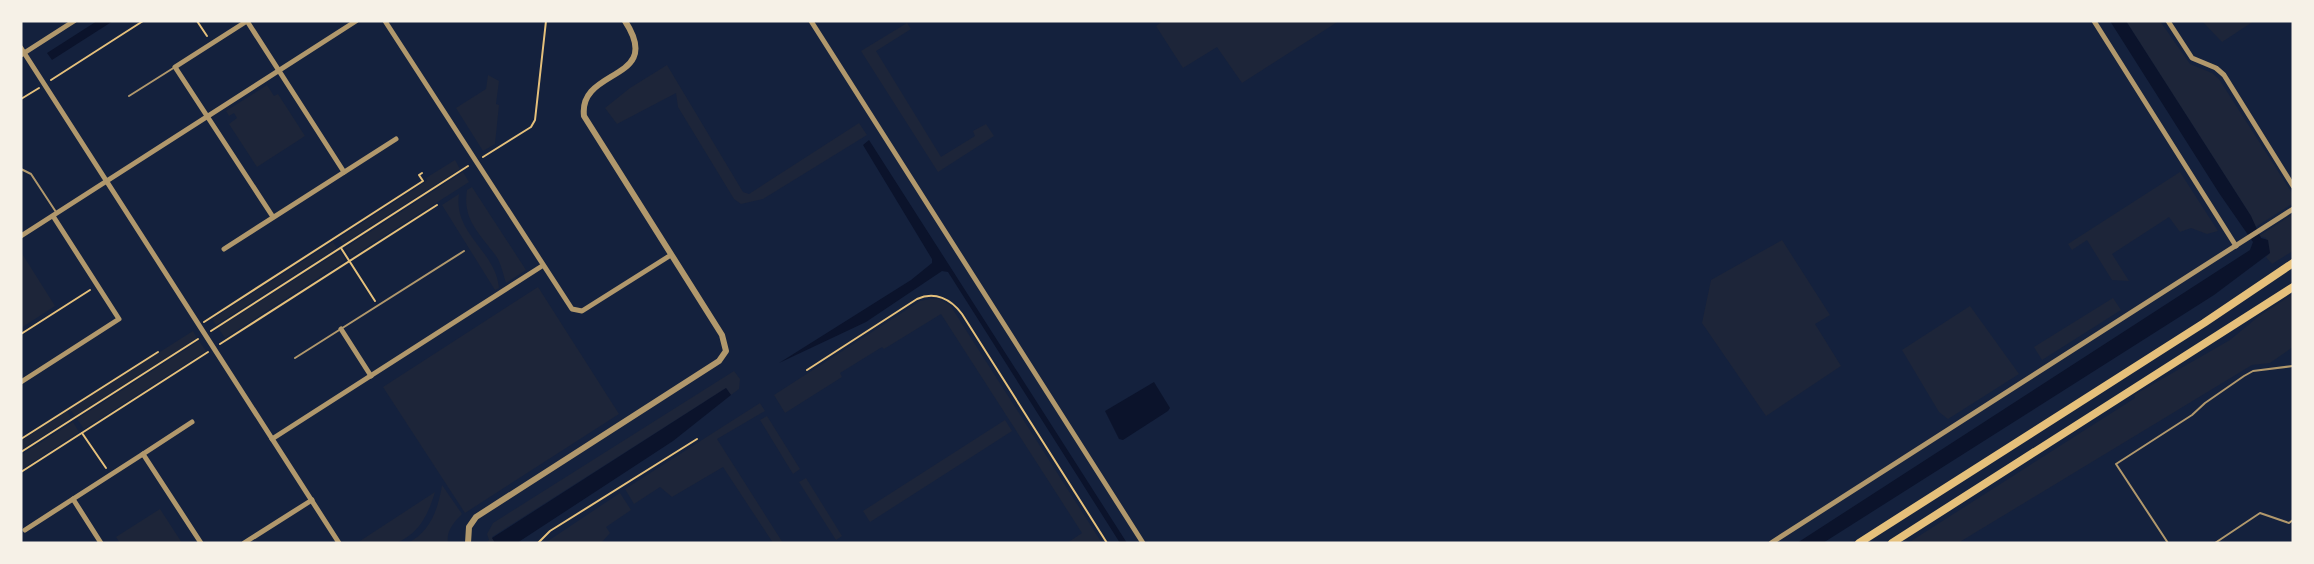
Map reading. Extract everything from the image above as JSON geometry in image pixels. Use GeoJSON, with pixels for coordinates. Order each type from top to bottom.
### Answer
{"type":"FeatureCollection","features":[{"type":"Feature","properties":{"kind":"highway"},"geometry":{"type":"LineString","coordinates":[[1859,543],[2204,323],[2293,263]]}},
{"type":"Feature","properties":{"kind":"highway"},"geometry":{"type":"LineString","coordinates":[[1892,543],[2293,287]]}},
{"type":"Feature","properties":{"kind":"street"},"geometry":{"type":"LineString","coordinates":[[74,21],[22,52],[45,84],[339,543]]}},
{"type":"Feature","properties":{"kind":"street"},"geometry":{"type":"LineString","coordinates":[[273,217],[175,67],[247,21],[345,172]]}},
{"type":"Feature","properties":{"kind":"street"},"geometry":{"type":"LineString","coordinates":[[21,236],[356,21]]}},
{"type":"Feature","properties":{"kind":"street"},"geometry":{"type":"LineString","coordinates":[[385,21],[572,309],[582,311],[671,255]]}},
{"type":"Feature","properties":{"kind":"street"},"geometry":{"type":"LineString","coordinates":[[466,542],[469,527],[476,516],[723,358],[727,349],[725,339],[584,116],[584,103],[589,93],[624,69],[634,57],[636,41],[626,21]]}},
{"type":"Feature","properties":{"kind":"street"},"geometry":{"type":"LineString","coordinates":[[810,21],[1143,543]]}},
{"type":"Feature","properties":{"kind":"street"},"geometry":{"type":"LineString","coordinates":[[2094,21],[2236,246]]}},
{"type":"Feature","properties":{"kind":"street"},"geometry":{"type":"LineString","coordinates":[[2168,21],[2192,58],[2216,68],[2224,75],[2293,186]]}},
{"type":"Feature","properties":{"kind":"street"},"geometry":{"type":"LineString","coordinates":[[224,249],[396,139]]}},
{"type":"Feature","properties":{"kind":"street"},"geometry":{"type":"LineString","coordinates":[[1771,543],[2293,209]]}},
{"type":"Feature","properties":{"kind":"street"},"geometry":{"type":"LineString","coordinates":[[21,382],[119,319],[55,215]]}},
{"type":"Feature","properties":{"kind":"street"},"geometry":{"type":"LineString","coordinates":[[272,439],[542,266]]}},
{"type":"Feature","properties":{"kind":"street"},"geometry":{"type":"LineString","coordinates":[[341,329],[371,376]]}},
{"type":"Feature","properties":{"kind":"street"},"geometry":{"type":"LineString","coordinates":[[25,530],[192,422]]}},
{"type":"Feature","properties":{"kind":"street"},"geometry":{"type":"LineString","coordinates":[[143,454],[201,543]]}},
{"type":"Feature","properties":{"kind":"street"},"geometry":{"type":"LineString","coordinates":[[73,499],[101,543]]}},
{"type":"Feature","properties":{"kind":"street"},"geometry":{"type":"LineString","coordinates":[[244,543],[312,500]]}},
{"type":"Feature","properties":{"kind":"lane"},"geometry":{"type":"LineString","coordinates":[[129,96],[175,67]]}},
{"type":"Feature","properties":{"kind":"lane"},"geometry":{"type":"LineString","coordinates":[[21,169],[31,174],[55,215]]}},
{"type":"Feature","properties":{"kind":"lane"},"geometry":{"type":"LineString","coordinates":[[295,358],[464,251]]}},
{"type":"Feature","properties":{"kind":"lane"},"geometry":{"type":"LineString","coordinates":[[2168,543],[2116,464],[2192,415],[2205,403],[2253,371],[2293,366]]}},
{"type":"Feature","properties":{"kind":"lane"},"geometry":{"type":"LineString","coordinates":[[2215,543],[2260,513],[2289,523],[2293,520]]}},
{"type":"Feature","properties":{"kind":"path"},"geometry":{"type":"LineString","coordinates":[[21,99],[143,21]]}},
{"type":"Feature","properties":{"kind":"path"},"geometry":{"type":"LineString","coordinates":[[197,21],[212,44]]}},
{"type":"Feature","properties":{"kind":"path"},"geometry":{"type":"LineString","coordinates":[[21,452],[531,127],[535,120],[546,21]]}},
{"type":"Feature","properties":{"kind":"path"},"geometry":{"type":"LineString","coordinates":[[199,325],[423,181],[419,175],[422,173]]}},
{"type":"Feature","properties":{"kind":"path"},"geometry":{"type":"LineString","coordinates":[[21,472],[437,205]]}},
{"type":"Feature","properties":{"kind":"path"},"geometry":{"type":"LineString","coordinates":[[341,248],[378,305]]}},
{"type":"Feature","properties":{"kind":"path"},"geometry":{"type":"LineString","coordinates":[[21,334],[97,285]]}},
{"type":"Feature","properties":{"kind":"path"},"geometry":{"type":"LineString","coordinates":[[807,370],[917,299],[932,296],[945,298],[962,314],[1107,543]]}},
{"type":"Feature","properties":{"kind":"path"},"geometry":{"type":"LineString","coordinates":[[21,439],[158,352]]}},
{"type":"Feature","properties":{"kind":"path"},"geometry":{"type":"LineString","coordinates":[[82,433],[110,476]]}},
{"type":"Feature","properties":{"kind":"path"},"geometry":{"type":"LineString","coordinates":[[538,543],[550,531],[698,439]]}},
{"type":"Feature","properties":{"kind":"shaded area"},"geometry":{"type":"Polygon","coordinates":[[[97,21],[113,21],[52,60],[47,53],[97,21]]]}},
{"type":"Feature","properties":{"kind":"shaded area"},"geometry":{"type":"Polygon","coordinates":[[[1163,21],[1339,21],[1242,83],[1217,47],[1183,68],[1156,26],[1163,21]]]}},
{"type":"Feature","properties":{"kind":"shaded area"},"geometry":{"type":"Polygon","coordinates":[[[2110,21],[2126,21],[2251,216],[2261,238],[2268,240],[2270,253],[2214,295],[1823,543],[1797,543],[2250,250],[2253,242],[2219,193],[2110,21]]]}},
{"type":"Feature","properties":{"kind":"shaded area"},"geometry":{"type":"Polygon","coordinates":[[[2126,21],[2160,21],[2190,64],[2212,73],[2219,79],[2292,193],[2292,204],[2254,228],[2251,216],[2126,21]]]}},
{"type":"Feature","properties":{"kind":"shaded area"},"geometry":{"type":"Polygon","coordinates":[[[2202,21],[2254,21],[2222,42],[2202,21]]]}},
{"type":"Feature","properties":{"kind":"shaded area"},"geometry":{"type":"Polygon","coordinates":[[[907,23],[911,29],[876,51],[941,157],[975,136],[973,131],[986,124],[994,136],[938,172],[861,51],[907,23]]]}},
{"type":"Feature","properties":{"kind":"shaded area"},"geometry":{"type":"Polygon","coordinates":[[[667,65],[743,192],[749,194],[859,123],[867,135],[763,199],[741,204],[734,199],[678,107],[676,93],[617,124],[605,108],[630,88],[667,65]]]}},
{"type":"Feature","properties":{"kind":"shaded area"},"geometry":{"type":"Polygon","coordinates":[[[488,75],[499,81],[496,104],[499,105],[495,144],[483,151],[456,108],[486,89],[488,75]]]}},
{"type":"Feature","properties":{"kind":"shaded area"},"geometry":{"type":"Polygon","coordinates":[[[267,85],[274,96],[278,94],[305,136],[257,167],[229,124],[237,118],[234,113],[229,116],[226,111],[267,85]]]}},
{"type":"Feature","properties":{"kind":"shaded area"},"geometry":{"type":"Polygon","coordinates":[[[869,140],[1127,543],[1120,543],[948,272],[942,271],[866,322],[779,363],[911,280],[932,263],[932,259],[863,145],[869,140]]]}},
{"type":"Feature","properties":{"kind":"shaded area"},"geometry":{"type":"Polygon","coordinates":[[[455,160],[460,169],[343,244],[339,238],[427,181],[426,178],[455,160]]]}},
{"type":"Feature","properties":{"kind":"shaded area"},"geometry":{"type":"Polygon","coordinates":[[[463,172],[469,182],[351,257],[345,248],[463,172]]]}},
{"type":"Feature","properties":{"kind":"shaded area"},"geometry":{"type":"Polygon","coordinates":[[[2180,172],[2218,231],[2207,234],[2191,228],[2180,232],[2169,217],[2112,254],[2129,281],[2112,280],[2087,240],[2072,250],[2068,244],[2180,172]]]}},
{"type":"Feature","properties":{"kind":"shaded area"},"geometry":{"type":"Polygon","coordinates":[[[472,187],[526,270],[506,283],[498,259],[478,233],[467,210],[467,190],[472,187]]]}},
{"type":"Feature","properties":{"kind":"shaded area"},"geometry":{"type":"Polygon","coordinates":[[[459,194],[462,220],[491,263],[499,288],[495,290],[442,205],[459,194]]]}},
{"type":"Feature","properties":{"kind":"shaded area"},"geometry":{"type":"Polygon","coordinates":[[[2293,214],[2293,251],[2272,264],[2266,257],[2270,253],[2266,238],[2259,236],[2293,214]]]}},
{"type":"Feature","properties":{"kind":"shaded area"},"geometry":{"type":"Polygon","coordinates":[[[1782,240],[1830,315],[1815,324],[1841,366],[1766,416],[1702,323],[1711,280],[1782,240]]]}},
{"type":"Feature","properties":{"kind":"shaded area"},"geometry":{"type":"Polygon","coordinates":[[[333,242],[337,248],[216,325],[212,319],[333,242]]]}},
{"type":"Feature","properties":{"kind":"shaded area"},"geometry":{"type":"Polygon","coordinates":[[[340,251],[346,260],[225,338],[218,328],[340,251]]]}},
{"type":"Feature","properties":{"kind":"shaded area"},"geometry":{"type":"Polygon","coordinates":[[[21,252],[55,306],[21,328],[21,252]]]}},
{"type":"Feature","properties":{"kind":"shaded area"},"geometry":{"type":"Polygon","coordinates":[[[538,287],[619,414],[465,513],[383,387],[538,287]]]}},
{"type":"Feature","properties":{"kind":"shaded area"},"geometry":{"type":"Polygon","coordinates":[[[2293,294],[2293,347],[2270,363],[2252,365],[1958,543],[1908,543],[2135,398],[2134,395],[2230,340],[2259,316],[2293,294]]]}},
{"type":"Feature","properties":{"kind":"shaded area"},"geometry":{"type":"Polygon","coordinates":[[[2113,298],[2121,310],[2042,360],[2034,347],[2113,298]]]}},
{"type":"Feature","properties":{"kind":"shaded area"},"geometry":{"type":"Polygon","coordinates":[[[939,299],[950,305],[1102,543],[1067,543],[1082,533],[941,314],[840,373],[842,377],[785,413],[774,395],[920,301],[939,299]]]}},
{"type":"Feature","properties":{"kind":"shaded area"},"geometry":{"type":"Polygon","coordinates":[[[1970,306],[2019,374],[1948,419],[1939,412],[1902,350],[1970,306]]]}},
{"type":"Feature","properties":{"kind":"shaded area"},"geometry":{"type":"Polygon","coordinates":[[[193,331],[197,338],[75,416],[70,409],[193,331]]]}},
{"type":"Feature","properties":{"kind":"shaded area"},"geometry":{"type":"Polygon","coordinates":[[[199,341],[206,351],[84,429],[77,419],[199,341]]]}},
{"type":"Feature","properties":{"kind":"shaded area"},"geometry":{"type":"Polygon","coordinates":[[[734,371],[740,379],[739,389],[731,395],[726,388],[492,537],[495,543],[486,543],[489,540],[487,534],[493,523],[734,371]]]}},
{"type":"Feature","properties":{"kind":"shaded area"},"geometry":{"type":"Polygon","coordinates":[[[1154,382],[1170,408],[1123,440],[1119,439],[1105,411],[1154,382]]]}},
{"type":"Feature","properties":{"kind":"shaded area"},"geometry":{"type":"Polygon","coordinates":[[[726,388],[731,395],[673,441],[517,543],[495,543],[492,538],[726,388]]]}},
{"type":"Feature","properties":{"kind":"shaded area"},"geometry":{"type":"Polygon","coordinates":[[[760,403],[765,411],[717,439],[783,543],[773,543],[723,467],[672,497],[660,487],[634,504],[625,489],[760,403]]]}},
{"type":"Feature","properties":{"kind":"shaded area"},"geometry":{"type":"Polygon","coordinates":[[[67,411],[71,418],[21,450],[21,441],[67,411]]]}},
{"type":"Feature","properties":{"kind":"shaded area"},"geometry":{"type":"Polygon","coordinates":[[[767,416],[800,469],[793,474],[760,420],[767,416]]]}},
{"type":"Feature","properties":{"kind":"shaded area"},"geometry":{"type":"Polygon","coordinates":[[[1005,420],[1012,431],[870,522],[863,511],[1005,420]]]}},
{"type":"Feature","properties":{"kind":"shaded area"},"geometry":{"type":"Polygon","coordinates":[[[73,422],[79,432],[21,470],[21,455],[73,422]]]}},
{"type":"Feature","properties":{"kind":"shaded area"},"geometry":{"type":"Polygon","coordinates":[[[806,478],[842,536],[836,540],[799,482],[806,478]]]}},
{"type":"Feature","properties":{"kind":"shaded area"},"geometry":{"type":"Polygon","coordinates":[[[442,485],[462,514],[449,531],[448,543],[408,543],[428,526],[442,485]]]}},
{"type":"Feature","properties":{"kind":"shaded area"},"geometry":{"type":"Polygon","coordinates":[[[435,492],[422,523],[404,539],[387,545],[357,543],[435,492]]]}},
{"type":"Feature","properties":{"kind":"shaded area"},"geometry":{"type":"Polygon","coordinates":[[[620,493],[631,510],[606,527],[610,533],[601,543],[545,543],[620,493]]]}},
{"type":"Feature","properties":{"kind":"shaded area"},"geometry":{"type":"Polygon","coordinates":[[[160,509],[182,543],[120,543],[116,537],[160,509]]]}}]}
